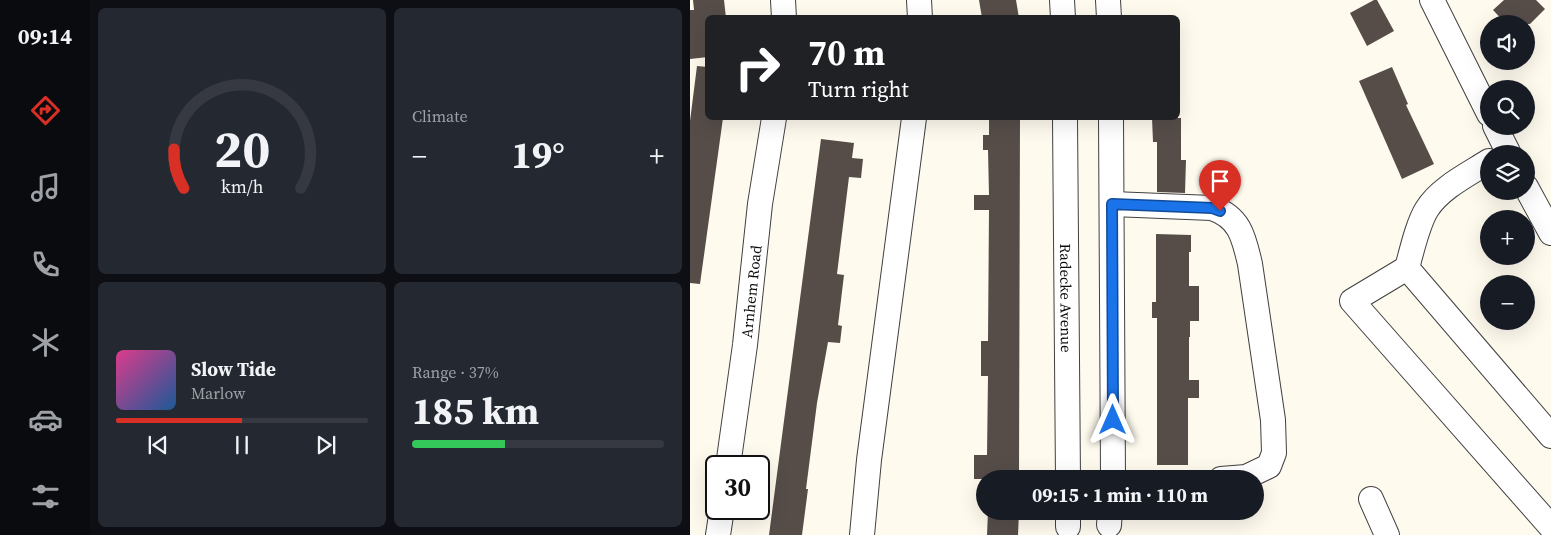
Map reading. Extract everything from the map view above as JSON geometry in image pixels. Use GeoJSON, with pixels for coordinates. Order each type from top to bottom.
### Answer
{"type":"FeatureCollection","features":[{"type":"Feature","properties":{"kind":"street"},"geometry":{"type":"LineString","coordinates":[[783,0],[784,15]]}},
{"type":"Feature","properties":{"kind":"street"},"geometry":{"type":"LineString","coordinates":[[919,0],[920,15]]}},
{"type":"Feature","properties":{"kind":"street"},"geometry":{"type":"LineString","coordinates":[[1062,0],[1063,15]]}},
{"type":"Feature","properties":{"kind":"street"},"geometry":{"type":"LineString","coordinates":[[1108,0],[1109,15]]}},
{"type":"Feature","properties":{"kind":"street"},"geometry":{"type":"LineString","coordinates":[[1432,0],[1480,96]]}},
{"type":"Feature","properties":{"kind":"street","name":"Arnhem Road"},"geometry":{"type":"LineString","coordinates":[[730,455],[745,345],[760,204],[774,120]]}},
{"type":"Feature","properties":{"kind":"street"},"geometry":{"type":"LineString","coordinates":[[862,535],[869,460],[914,120]]}},
{"type":"Feature","properties":{"kind":"street","name":"Radecke Avenue"},"geometry":{"type":"LineString","coordinates":[[1065,120],[1068,470]]}},
{"type":"Feature","properties":{"kind":"street"},"geometry":{"type":"LineString","coordinates":[[1111,120],[1113,470]]}},
{"type":"Feature","properties":{"kind":"street"},"geometry":{"type":"LineString","coordinates":[[1480,168],[1438,196],[1427,209],[1407,268],[1352,301],[1551,526]]}},
{"type":"Feature","properties":{"kind":"street"},"geometry":{"type":"LineString","coordinates":[[1533,200],[1551,233]]}},
{"type":"Feature","properties":{"kind":"street"},"geometry":{"type":"LineString","coordinates":[[1112,204],[1212,208],[1230,217],[1244,240],[1250,264],[1273,420],[1274,453],[1269,466],[1261,470]]}},
{"type":"Feature","properties":{"kind":"street"},"geometry":{"type":"LineString","coordinates":[[1407,268],[1551,436]]}},
{"type":"Feature","properties":{"kind":"street"},"geometry":{"type":"LineString","coordinates":[[1370,499],[1387,535]]}},
{"type":"Feature","properties":{"kind":"street"},"geometry":{"type":"LineString","coordinates":[[718,535],[720,520]]}},
{"type":"Feature","properties":{"kind":"building"},"geometry":{"type":"Polygon","coordinates":[[[693,0],[724,0],[726,15],[705,15],[705,57],[690,59],[690,10],[694,10],[693,0]]]}},
{"type":"Feature","properties":{"kind":"building"},"geometry":{"type":"Polygon","coordinates":[[[979,0],[1016,0],[1018,15],[982,15],[979,0]]]}},
{"type":"Feature","properties":{"kind":"building"},"geometry":{"type":"Polygon","coordinates":[[[1377,0],[1394,31],[1367,46],[1350,13],[1377,0]]]}},
{"type":"Feature","properties":{"kind":"building"},"geometry":{"type":"Polygon","coordinates":[[[1504,0],[1536,0],[1545,9],[1535,19],[1535,15],[1498,15],[1493,10],[1504,0]]]}},
{"type":"Feature","properties":{"kind":"building"},"geometry":{"type":"Polygon","coordinates":[[[697,66],[705,67],[705,120],[723,120],[700,284],[690,283],[690,121],[697,66]]]}},
{"type":"Feature","properties":{"kind":"building"},"geometry":{"type":"Polygon","coordinates":[[[1392,67],[1408,104],[1406,105],[1434,164],[1402,179],[1359,81],[1392,67]]]}},
{"type":"Feature","properties":{"kind":"building"},"geometry":{"type":"Polygon","coordinates":[[[1181,118],[1181,160],[1186,160],[1185,193],[1157,192],[1157,142],[1153,142],[1152,120],[1180,120],[1181,118]]]}},
{"type":"Feature","properties":{"kind":"building"},"geometry":{"type":"Polygon","coordinates":[[[989,120],[1020,120],[1019,470],[976,470],[976,479],[974,479],[974,455],[987,455],[988,376],[981,376],[981,341],[988,341],[989,210],[974,210],[974,195],[989,195],[988,150],[983,150],[983,135],[989,135],[989,120]]]}},
{"type":"Feature","properties":{"kind":"building"},"geometry":{"type":"Polygon","coordinates":[[[821,139],[854,143],[852,158],[863,159],[861,178],[849,177],[837,274],[844,275],[838,325],[842,326],[840,343],[828,342],[817,403],[802,535],[769,535],[821,139]]]}},
{"type":"Feature","properties":{"kind":"building"},"geometry":{"type":"Polygon","coordinates":[[[1156,234],[1191,235],[1189,286],[1199,286],[1199,321],[1190,321],[1189,380],[1199,380],[1199,398],[1188,398],[1188,465],[1157,465],[1157,318],[1152,318],[1152,302],[1156,302],[1156,234]]]}},
{"type":"Feature","properties":{"kind":"building"},"geometry":{"type":"Polygon","coordinates":[[[988,520],[1019,520],[1018,535],[987,535],[988,520]]]}},
{"type":"Feature","properties":{"kind":"route"},"geometry":{"type":"LineString","coordinates":[[1113,420],[1112,204],[1212,208],[1220,211]]}}]}
